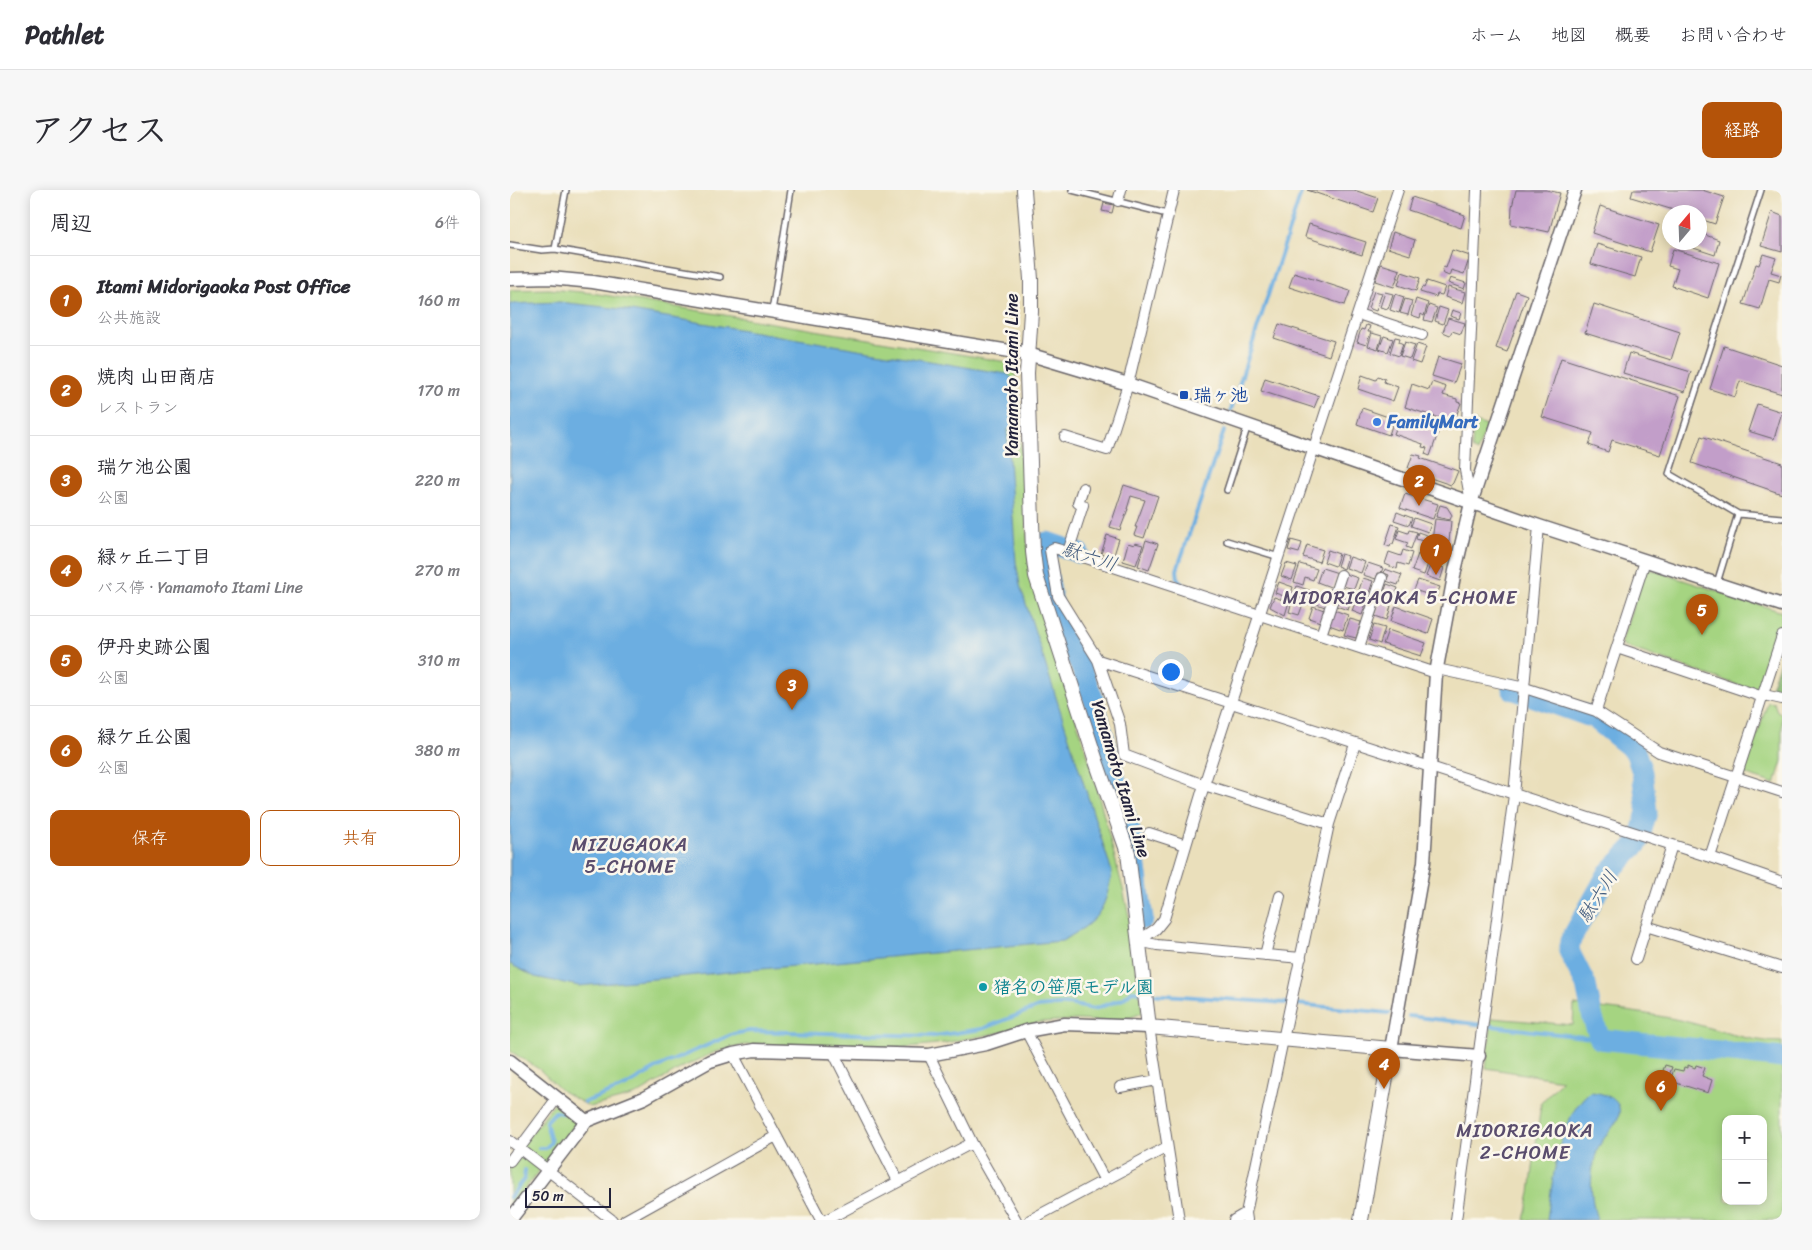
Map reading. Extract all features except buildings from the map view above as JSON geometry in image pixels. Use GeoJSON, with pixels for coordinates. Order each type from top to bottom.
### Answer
{"type":"FeatureCollection","features":[{"type":"Feature","properties":{"kind":"main road","name":"Yamamoto Itami Line"},"geometry":{"type":"LineString","coordinates":[[1024,190],[1031,278],[1027,373],[1033,552],[1036,576],[1128,853],[1149,1027]]}},
{"type":"Feature","properties":{"kind":"main road"},"geometry":{"type":"LineString","coordinates":[[1149,1027],[1391,1049],[1361,1220]]}},
{"type":"Feature","properties":{"kind":"street"},"geometry":{"type":"LineString","coordinates":[[1118,201],[1121,190]]}},
{"type":"Feature","properties":{"kind":"street"},"geometry":{"type":"LineString","coordinates":[[1065,437],[1107,450],[1128,384],[1174,190]]}},
{"type":"Feature","properties":{"kind":"street"},"geometry":{"type":"LineString","coordinates":[[1138,941],[1156,929],[1164,920],[1204,785],[1398,190]]}},
{"type":"Feature","properties":{"kind":"street"},"geometry":{"type":"LineString","coordinates":[[1479,1056],[1391,1049],[1424,862],[1436,671],[1455,571],[1471,503],[1575,190]]}},
{"type":"Feature","properties":{"kind":"street"},"geometry":{"type":"LineString","coordinates":[[1471,503],[1464,470],[1473,191]]}},
{"type":"Feature","properties":{"kind":"street"},"geometry":{"type":"LineString","coordinates":[[510,279],[550,278],[593,282],[1028,354],[1128,384],[1539,526],[1782,605]]}},
{"type":"Feature","properties":{"kind":"street"},"geometry":{"type":"LineString","coordinates":[[1358,314],[1409,326],[1422,335]]}},
{"type":"Feature","properties":{"kind":"street"},"geometry":{"type":"LineString","coordinates":[[1069,550],[1083,505],[1078,503],[1083,488]]}},
{"type":"Feature","properties":{"kind":"street"},"geometry":{"type":"LineString","coordinates":[[1456,1220],[1514,795],[1539,526]]}},
{"type":"Feature","properties":{"kind":"street"},"geometry":{"type":"LineString","coordinates":[[1329,824],[1204,785],[1124,755],[1120,724],[1098,660],[1058,596],[1050,550],[1054,548],[1069,550],[1261,612],[1321,634],[1360,644],[1436,671],[1525,688],[1596,711],[1659,752],[1782,792]]}},
{"type":"Feature","properties":{"kind":"street"},"geometry":{"type":"LineString","coordinates":[[1596,711],[1645,561]]}},
{"type":"Feature","properties":{"kind":"street"},"geometry":{"type":"LineString","coordinates":[[1321,634],[1341,575]]}},
{"type":"Feature","properties":{"kind":"street"},"geometry":{"type":"LineString","coordinates":[[1360,644],[1382,578]]}},
{"type":"Feature","properties":{"kind":"street"},"geometry":{"type":"LineString","coordinates":[[1710,857],[1782,636]]}},
{"type":"Feature","properties":{"kind":"street"},"geometry":{"type":"LineString","coordinates":[[1617,648],[1764,696],[1782,699]]}},
{"type":"Feature","properties":{"kind":"street"},"geometry":{"type":"LineString","coordinates":[[1098,660],[1710,857],[1782,882]]}},
{"type":"Feature","properties":{"kind":"street"},"geometry":{"type":"LineString","coordinates":[[1234,1220],[1247,1217],[1329,824],[1355,744]]}},
{"type":"Feature","properties":{"kind":"street"},"geometry":{"type":"LineString","coordinates":[[1149,833],[1186,845]]}},
{"type":"Feature","properties":{"kind":"street"},"geometry":{"type":"LineString","coordinates":[[1636,959],[1672,845]]}},
{"type":"Feature","properties":{"kind":"street"},"geometry":{"type":"LineString","coordinates":[[1265,955],[1280,896]]}},
{"type":"Feature","properties":{"kind":"street"},"geometry":{"type":"LineString","coordinates":[[1646,926],[1782,968]]}},
{"type":"Feature","properties":{"kind":"street"},"geometry":{"type":"LineString","coordinates":[[1138,941],[1156,945],[1301,958]]}},
{"type":"Feature","properties":{"kind":"street"},"geometry":{"type":"LineString","coordinates":[[510,1220],[586,1121],[644,1098],[710,1061],[754,1050],[834,1054],[929,1055],[986,1044],[1026,1031],[1065,1024],[1149,1027],[1179,1220]]}},
{"type":"Feature","properties":{"kind":"street"},"geometry":{"type":"LineString","coordinates":[[1026,1031],[1104,1179]]}},
{"type":"Feature","properties":{"kind":"street"},"geometry":{"type":"LineString","coordinates":[[733,1054],[821,1220]]}},
{"type":"Feature","properties":{"kind":"street"},"geometry":{"type":"LineString","coordinates":[[834,1054],[898,1181]]}},
{"type":"Feature","properties":{"kind":"street"},"geometry":{"type":"LineString","coordinates":[[929,1055],[972,1143],[1016,1220]]}},
{"type":"Feature","properties":{"kind":"street"},"geometry":{"type":"LineString","coordinates":[[510,1061],[586,1121]]}},
{"type":"Feature","properties":{"kind":"street"},"geometry":{"type":"LineString","coordinates":[[1120,1087],[1157,1080]]}},
{"type":"Feature","properties":{"kind":"street"},"geometry":{"type":"LineString","coordinates":[[510,1161],[557,1098]]}},
{"type":"Feature","properties":{"kind":"street"},"geometry":{"type":"LineString","coordinates":[[624,1220],[776,1136]]}},
{"type":"Feature","properties":{"kind":"street"},"geometry":{"type":"LineString","coordinates":[[510,1141],[612,1220]]}},
{"type":"Feature","properties":{"kind":"street"},"geometry":{"type":"LineString","coordinates":[[826,1220],[972,1143]]}},
{"type":"Feature","properties":{"kind":"street"},"geometry":{"type":"LineString","coordinates":[[1030,1220],[1167,1146]]}},
{"type":"Feature","properties":{"kind":"lane"},"geometry":{"type":"LineString","coordinates":[[555,249],[566,190]]}},
{"type":"Feature","properties":{"kind":"lane"},"geometry":{"type":"LineString","coordinates":[[772,312],[791,190]]}},
{"type":"Feature","properties":{"kind":"lane"},"geometry":{"type":"LineString","coordinates":[[1072,190],[1167,214]]}},
{"type":"Feature","properties":{"kind":"lane"},"geometry":{"type":"LineString","coordinates":[[1761,190],[1669,474],[1738,514],[1782,518]]}},
{"type":"Feature","properties":{"kind":"lane"},"geometry":{"type":"LineString","coordinates":[[510,245],[542,250],[555,249],[720,277]]}},
{"type":"Feature","properties":{"kind":"lane"},"geometry":{"type":"LineString","coordinates":[[1227,490],[1248,425]]}},
{"type":"Feature","properties":{"kind":"lane"},"geometry":{"type":"LineString","coordinates":[[1717,584],[1738,514]]}},
{"type":"Feature","properties":{"kind":"lane"},"geometry":{"type":"LineString","coordinates":[[1227,540],[1279,558]]}},
{"type":"Feature","properties":{"kind":"green space"},"geometry":{"type":"Polygon","coordinates":[[[549,289],[592,293],[1007,362],[1016,377],[1030,575],[1091,766],[1123,889],[1132,930],[1142,1013],[1119,1022],[1077,1020],[1040,1022],[998,1033],[945,1043],[891,1049],[745,1045],[715,1052],[683,1067],[636,1095],[590,1107],[562,1091],[539,1069],[510,1051],[510,290],[549,289]]]}},
{"type":"Feature","properties":{"kind":"green space"},"geometry":{"type":"Polygon","coordinates":[[[1473,421],[1487,426],[1477,452],[1472,449],[1473,421]]]}},
{"type":"Feature","properties":{"kind":"green space"},"geometry":{"type":"Polygon","coordinates":[[[1646,568],[1782,612],[1782,628],[1761,693],[1624,646],[1621,642],[1646,568]]]}},
{"type":"Feature","properties":{"kind":"green space"},"geometry":{"type":"Polygon","coordinates":[[[1782,655],[1782,695],[1770,691],[1782,655]]]}},
{"type":"Feature","properties":{"kind":"green space"},"geometry":{"type":"Polygon","coordinates":[[[1768,702],[1774,703],[1777,711],[1782,714],[1782,761],[1775,784],[1744,774],[1768,702]]]}},
{"type":"Feature","properties":{"kind":"green space"},"geometry":{"type":"Polygon","coordinates":[[[1574,1005],[1657,1016],[1757,1040],[1782,1042],[1782,1220],[1524,1220],[1530,1193],[1541,1103],[1562,1080],[1486,1068],[1492,1018],[1573,1025],[1574,1005]]]}},
{"type":"Feature","properties":{"kind":"green space"},"geometry":{"type":"Polygon","coordinates":[[[556,1101],[579,1120],[510,1208],[510,1161],[556,1101]]]}},
{"type":"Feature","properties":{"kind":"water"},"geometry":{"type":"Polygon","coordinates":[[[559,302],[613,308],[1007,374],[1013,379],[1016,428],[1007,430],[1016,562],[1020,585],[1112,872],[1103,906],[1092,921],[1062,941],[579,986],[535,977],[510,964],[510,304],[559,302]]]}},
{"type":"Feature","properties":{"kind":"water"},"geometry":{"type":"Polygon","coordinates":[[[1590,1092],[1614,1099],[1619,1109],[1616,1122],[1603,1140],[1594,1160],[1592,1194],[1597,1220],[1547,1220],[1551,1188],[1564,1133],[1579,1103],[1590,1092]]]}},
{"type":"Feature","properties":{"kind":"waterway"},"geometry":{"type":"LineString","coordinates":[[1231,410],[1302,190]]}},
{"type":"Feature","properties":{"kind":"waterway"},"geometry":{"type":"LineString","coordinates":[[1183,586],[1178,579],[1177,570],[1224,431]]}},
{"type":"Feature","properties":{"kind":"waterway","name":"駄六川"},"geometry":{"type":"LineString","coordinates":[[1079,553],[1047,542],[1042,544],[1055,615],[1079,662],[1093,698],[1132,838],[1143,919]]}},
{"type":"Feature","properties":{"kind":"waterway","name":"駄六川"},"geometry":{"type":"LineString","coordinates":[[1512,689],[1594,718],[1635,751],[1642,772],[1647,812],[1638,843],[1608,873],[1570,941],[1569,951],[1586,985],[1593,1019],[1600,1039],[1782,1058]]}},
{"type":"Feature","properties":{"kind":"waterway"},"geometry":{"type":"LineString","coordinates":[[585,1102],[626,1086],[660,1066],[733,1034],[749,1031],[934,1036],[982,1029],[1038,1007],[1068,1004],[1094,1009],[1123,999],[1132,991],[1142,992]]}},
{"type":"Feature","properties":{"kind":"waterway"},"geometry":{"type":"LineString","coordinates":[[1149,994],[1286,1003],[1389,1013]]}},
{"type":"Feature","properties":{"kind":"waterway"},"geometry":{"type":"LineString","coordinates":[[1409,1016],[1600,1039]]}},
{"type":"Feature","properties":{"kind":"waterway"},"geometry":{"type":"LineString","coordinates":[[539,1148],[546,1148],[551,1142],[546,1122],[555,1112],[562,1113]]}},
{"type":"Feature","properties":{"kind":"waterway"},"geometry":{"type":"LineString","coordinates":[[510,1197],[524,1179],[525,1170]]}},
{"type":"Feature","properties":{"kind":"place","name":"瑞ヶ池"},"geometry":{"type":"Point","coordinates":[1184,395]}},
{"type":"Feature","properties":{"kind":"place","name":"FamilyMart"},"geometry":{"type":"Point","coordinates":[1377,422]}},
{"type":"Feature","properties":{"kind":"place","name":"焼肉 山田商店"},"geometry":{"type":"Point","coordinates":[1419,506]}},
{"type":"Feature","properties":{"kind":"place","name":"Itami Midorigaoka Post Office"},"geometry":{"type":"Point","coordinates":[1436,575]}},
{"type":"Feature","properties":{"kind":"place","name":"伊丹史跡公園"},"geometry":{"type":"Point","coordinates":[1702,635]}},
{"type":"Feature","properties":{"kind":"place","name":"瑞ケ池公園"},"geometry":{"type":"Point","coordinates":[792,710]}},
{"type":"Feature","properties":{"kind":"place","name":"猪名の笹原モデル園"},"geometry":{"type":"Point","coordinates":[983,987]}},
{"type":"Feature","properties":{"kind":"place","name":"緑ヶ丘二丁目"},"geometry":{"type":"Point","coordinates":[1384,1089]}},
{"type":"Feature","properties":{"kind":"place","name":"緑ケ丘公園"},"geometry":{"type":"Point","coordinates":[1661,1111]}},
{"type":"Feature","properties":{"kind":"district","name":"MIDORIGAOKA 5-CHOME"},"geometry":{"type":"Point","coordinates":[1400,597]}},
{"type":"Feature","properties":{"kind":"district","name":"MIZUGAOKA 5-CHOME"},"geometry":{"type":"Point","coordinates":[630,855]}},
{"type":"Feature","properties":{"kind":"district","name":"MIDORIGAOKA 2-CHOME"},"geometry":{"type":"Point","coordinates":[1525,1141]}}]}
